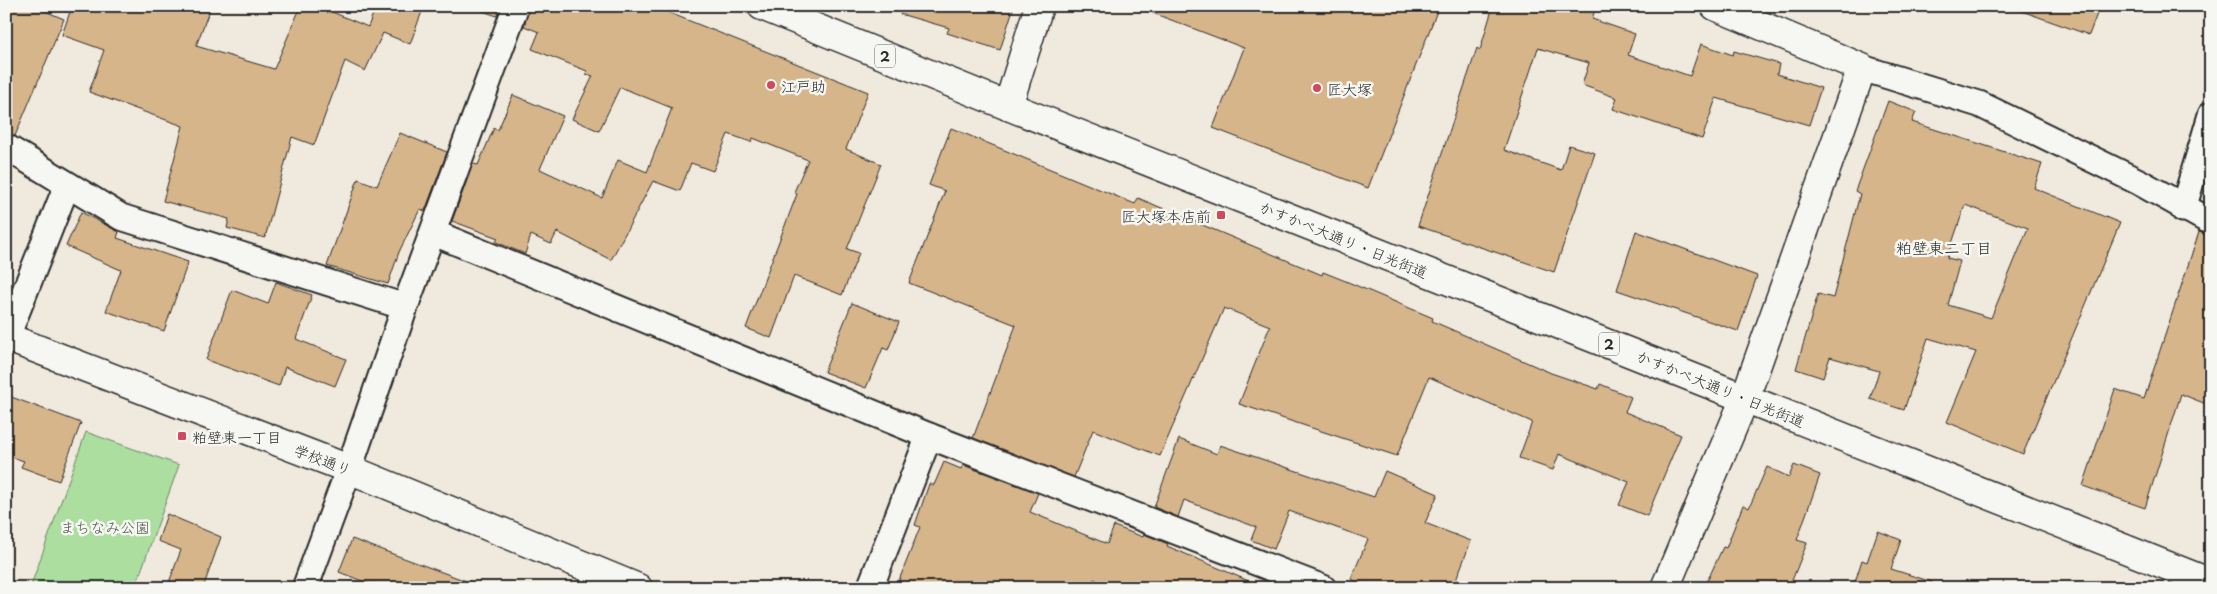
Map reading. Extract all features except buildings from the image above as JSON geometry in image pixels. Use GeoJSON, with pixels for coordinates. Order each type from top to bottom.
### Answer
{"type":"FeatureCollection","features":[{"type":"Feature","properties":{"kind":"main road","name":"2"},"geometry":{"type":"LineString","coordinates":[[762,6],[1008,106]]}},
{"type":"Feature","properties":{"kind":"main road"},"geometry":{"type":"LineString","coordinates":[[1008,106],[1039,6]]}},
{"type":"Feature","properties":{"kind":"main road"},"geometry":{"type":"LineString","coordinates":[[1665,588],[1745,398],[1862,68],[1715,6]]}},
{"type":"Feature","properties":{"kind":"main road","name":"かすかべ大通り・日光街道"},"geometry":{"type":"LineString","coordinates":[[1008,106],[2211,582]]}},
{"type":"Feature","properties":{"kind":"main road","name":"学校通り"},"geometry":{"type":"LineString","coordinates":[[6,337],[350,469],[638,588]]}},
{"type":"Feature","properties":{"kind":"street"},"geometry":{"type":"LineString","coordinates":[[305,588],[350,469],[404,307],[434,233],[516,6]]}},
{"type":"Feature","properties":{"kind":"street"},"geometry":{"type":"LineString","coordinates":[[1862,68],[1979,104],[2139,182],[2183,209],[2211,222]]}},
{"type":"Feature","properties":{"kind":"street"},"geometry":{"type":"LineString","coordinates":[[2183,209],[2211,115]]}},
{"type":"Feature","properties":{"kind":"street"},"geometry":{"type":"LineString","coordinates":[[6,147],[120,217],[404,307]]}},
{"type":"Feature","properties":{"kind":"street"},"geometry":{"type":"LineString","coordinates":[[6,337],[67,185]]}},
{"type":"Feature","properties":{"kind":"street"},"geometry":{"type":"LineString","coordinates":[[434,233],[929,436],[1323,588]]}},
{"type":"Feature","properties":{"kind":"street"},"geometry":{"type":"LineString","coordinates":[[870,588],[929,436]]}},
{"type":"Feature","properties":{"kind":"green space","name":"まちなみ公園"},"geometry":{"type":"Polygon","coordinates":[[[86,432],[179,465],[135,588],[30,588],[86,432]]]}},
{"type":"Feature","properties":{"kind":"place","name":"江戸助"},"geometry":{"type":"Point","coordinates":[771,85]}},
{"type":"Feature","properties":{"kind":"place","name":"匠大塚"},"geometry":{"type":"Point","coordinates":[1317,88]}},
{"type":"Feature","properties":{"kind":"place","name":"匠大塚本店前"},"geometry":{"type":"Point","coordinates":[1221,215]}},
{"type":"Feature","properties":{"kind":"place","name":"粕壁東一丁目"},"geometry":{"type":"Point","coordinates":[182,436]}},
{"type":"Feature","properties":{"kind":"district","name":"粕壁東二丁目"},"geometry":{"type":"Point","coordinates":[1944,247]}}]}
